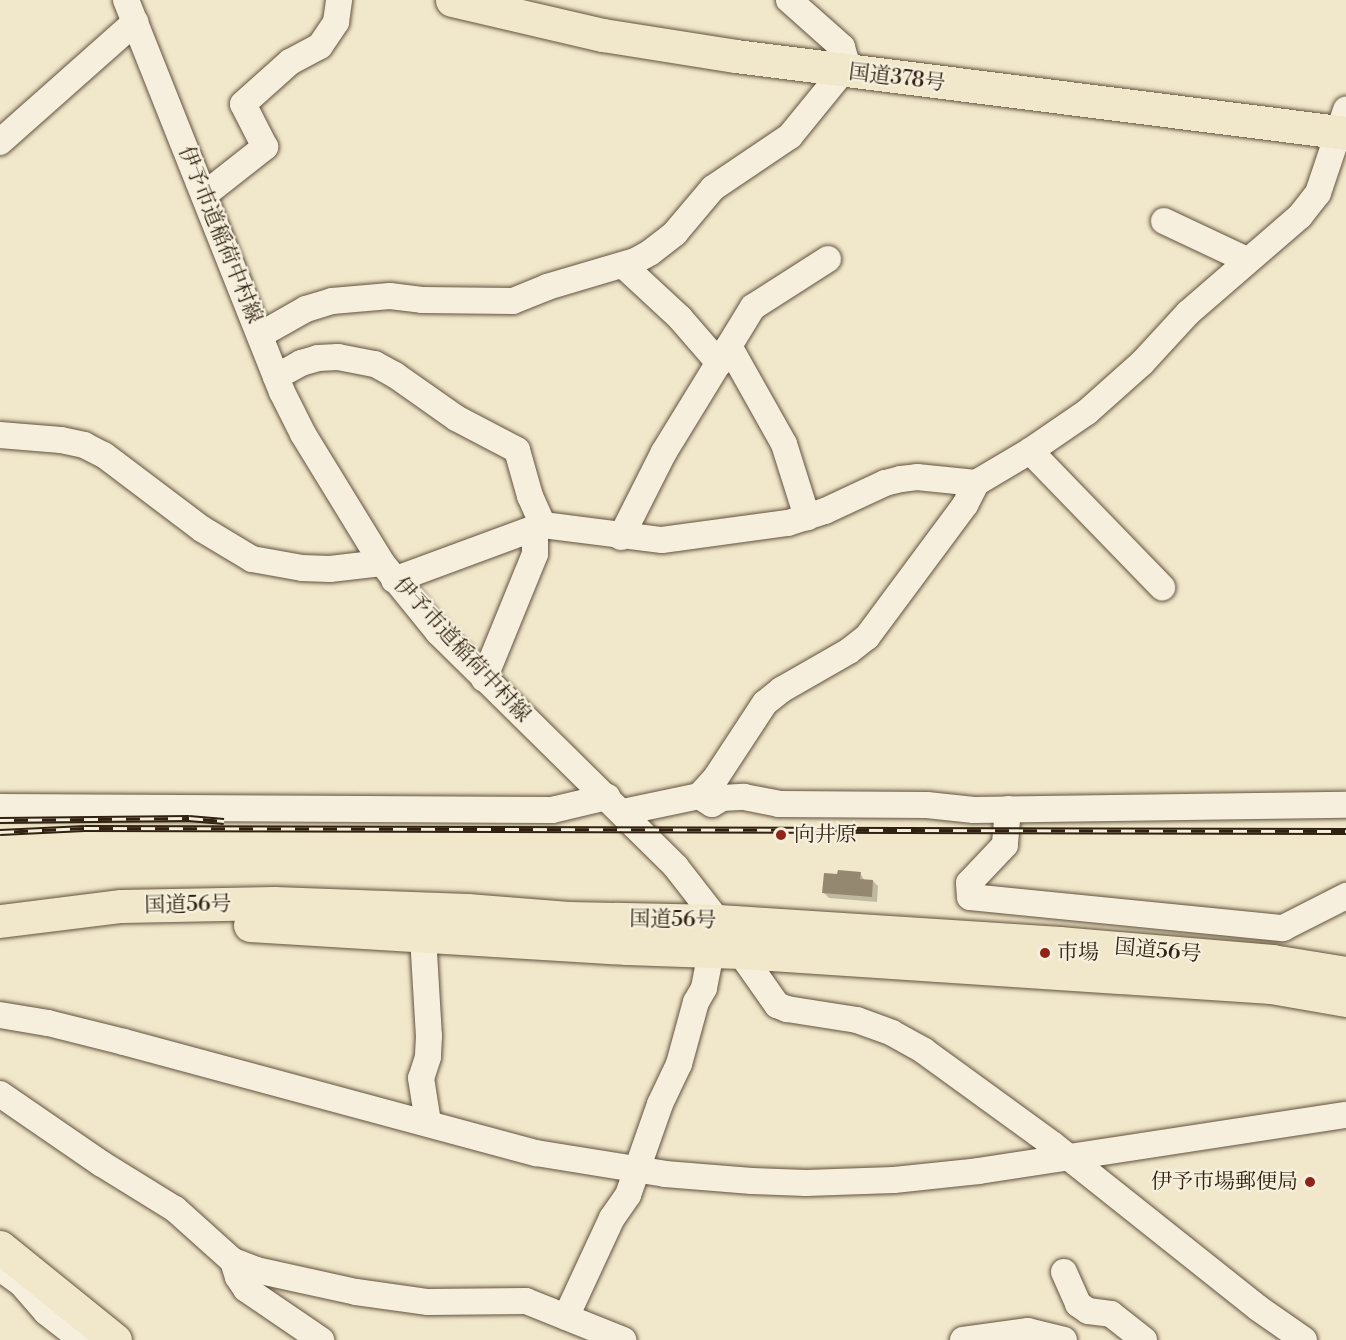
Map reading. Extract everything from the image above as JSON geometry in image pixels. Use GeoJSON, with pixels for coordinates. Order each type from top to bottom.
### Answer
{"type":"FeatureCollection","features":[{"type":"Feature","properties":{"kind":"highway","name":"国道378号"},"geometry":{"type":"LineString","coordinates":[[452,0],[603,35],[843,71],[1343,125]]}},
{"type":"Feature","properties":{"kind":"highway","name":"国道56号"},"geometry":{"type":"LineString","coordinates":[[0,921],[121,906],[274,903],[467,910],[568,918],[723,941],[1271,987],[1346,1000]]}},
{"type":"Feature","properties":{"kind":"highway","name":"国道56号"},"geometry":{"type":"LineString","coordinates":[[0,931],[124,925],[273,925],[423,936],[1059,943],[1272,961],[1346,973]]}},
{"type":"Feature","properties":{"kind":"highway"},"geometry":{"type":"LineString","coordinates":[[0,1247],[16,1270],[106,1339]]}},
{"type":"Feature","properties":{"kind":"street"},"geometry":{"type":"LineString","coordinates":[[204,195],[266,147],[243,104],[290,62],[320,46],[336,22],[339,0]]}},
{"type":"Feature","properties":{"kind":"street"},"geometry":{"type":"LineString","coordinates":[[260,335],[306,309],[332,302],[390,296],[422,300],[513,301],[547,286],[623,265],[651,252],[675,232],[713,188],[790,136],[843,71],[845,58],[842,47],[789,0]]}},
{"type":"Feature","properties":{"kind":"street"},"geometry":{"type":"LineString","coordinates":[[0,141],[130,11]]}},
{"type":"Feature","properties":{"kind":"street","name":"伊予市道稲荷中村線"},"geometry":{"type":"LineString","coordinates":[[130,11],[276,377],[324,472],[388,571],[438,632],[615,804],[676,867],[723,941],[777,1005],[787,1009],[857,1020],[892,1033],[924,1051],[1069,1157],[1258,1308],[1304,1340]]}},
{"type":"Feature","properties":{"kind":"street"},"geometry":{"type":"LineString","coordinates":[[699,796],[715,779],[765,703],[781,690],[849,651],[867,637],[965,505],[976,483],[1030,451],[1087,412],[1142,363],[1188,313],[1300,216],[1318,194],[1343,125]]}},
{"type":"Feature","properties":{"kind":"street"},"geometry":{"type":"LineString","coordinates":[[1164,221],[1247,260]]}},
{"type":"Feature","properties":{"kind":"street"},"geometry":{"type":"LineString","coordinates":[[621,537],[664,452],[753,308],[828,259]]}},
{"type":"Feature","properties":{"kind":"street"},"geometry":{"type":"LineString","coordinates":[[623,265],[724,355],[784,444],[807,517]]}},
{"type":"Feature","properties":{"kind":"street"},"geometry":{"type":"LineString","coordinates":[[276,377],[318,358],[357,358],[375,364],[456,418],[517,450],[539,526],[535,554],[484,679]]}},
{"type":"Feature","properties":{"kind":"street"},"geometry":{"type":"LineString","coordinates":[[0,435],[61,440],[84,446],[104,455],[202,529],[252,559],[302,568],[388,571],[539,526],[562,526],[621,537],[662,540],[695,537],[788,523],[885,483],[901,479],[917,477],[976,483]]}},
{"type":"Feature","properties":{"kind":"street"},"geometry":{"type":"LineString","coordinates":[[1030,451],[1162,587]]}},
{"type":"Feature","properties":{"kind":"street"},"geometry":{"type":"LineString","coordinates":[[0,807],[408,807],[552,810],[699,796],[712,804],[722,798],[744,797],[779,804],[927,805],[974,810],[1346,805]]}},
{"type":"Feature","properties":{"kind":"street"},"geometry":{"type":"LineString","coordinates":[[1008,809],[1005,845],[969,884],[970,897],[1283,928],[1346,896]]}},
{"type":"Feature","properties":{"kind":"street"},"geometry":{"type":"LineString","coordinates":[[423,936],[429,1036],[428,1057],[421,1078],[428,1122]]}},
{"type":"Feature","properties":{"kind":"street"},"geometry":{"type":"LineString","coordinates":[[566,1317],[612,1218],[628,1195],[660,1104],[679,1064],[696,1002],[723,941]]}},
{"type":"Feature","properties":{"kind":"street"},"geometry":{"type":"LineString","coordinates":[[0,1015],[48,1023],[124,1042],[428,1122],[536,1153],[636,1170],[806,1184],[905,1179],[979,1171],[1346,1115]]}},
{"type":"Feature","properties":{"kind":"street"},"geometry":{"type":"LineString","coordinates":[[0,1094],[102,1164],[175,1209],[233,1261],[289,1279],[356,1292],[428,1302],[526,1302],[623,1340]]}},
{"type":"Feature","properties":{"kind":"street"},"geometry":{"type":"LineString","coordinates":[[233,1261],[238,1277],[246,1289],[321,1340]]}},
{"type":"Feature","properties":{"kind":"street"},"geometry":{"type":"LineString","coordinates":[[1064,1272],[1078,1304],[1088,1311],[1112,1314],[1144,1340]]}},
{"type":"Feature","properties":{"kind":"street"},"geometry":{"type":"LineString","coordinates":[[963,1340],[1028,1331],[1064,1340]]}},
{"type":"Feature","properties":{"kind":"building"},"geometry":{"type":"Polygon","coordinates":[[[838,870],[861,872],[860,879],[873,880],[872,897],[822,893],[824,873],[837,874],[838,870]]]}},
{"type":"Feature","properties":{"kind":"railway"},"geometry":{"type":"LineString","coordinates":[[0,820],[189,818],[224,821]]}},
{"type":"Feature","properties":{"kind":"railway"},"geometry":{"type":"LineString","coordinates":[[0,832],[85,828],[1346,831]]}},
{"type":"Feature","properties":{"kind":"place","name":"向井原"},"geometry":{"type":"Point","coordinates":[781,835]}},
{"type":"Feature","properties":{"kind":"place","name":"市場"},"geometry":{"type":"Point","coordinates":[1045,953]}},
{"type":"Feature","properties":{"kind":"place","name":"伊予市場郵便局"},"geometry":{"type":"Point","coordinates":[1310,1182]}}]}
